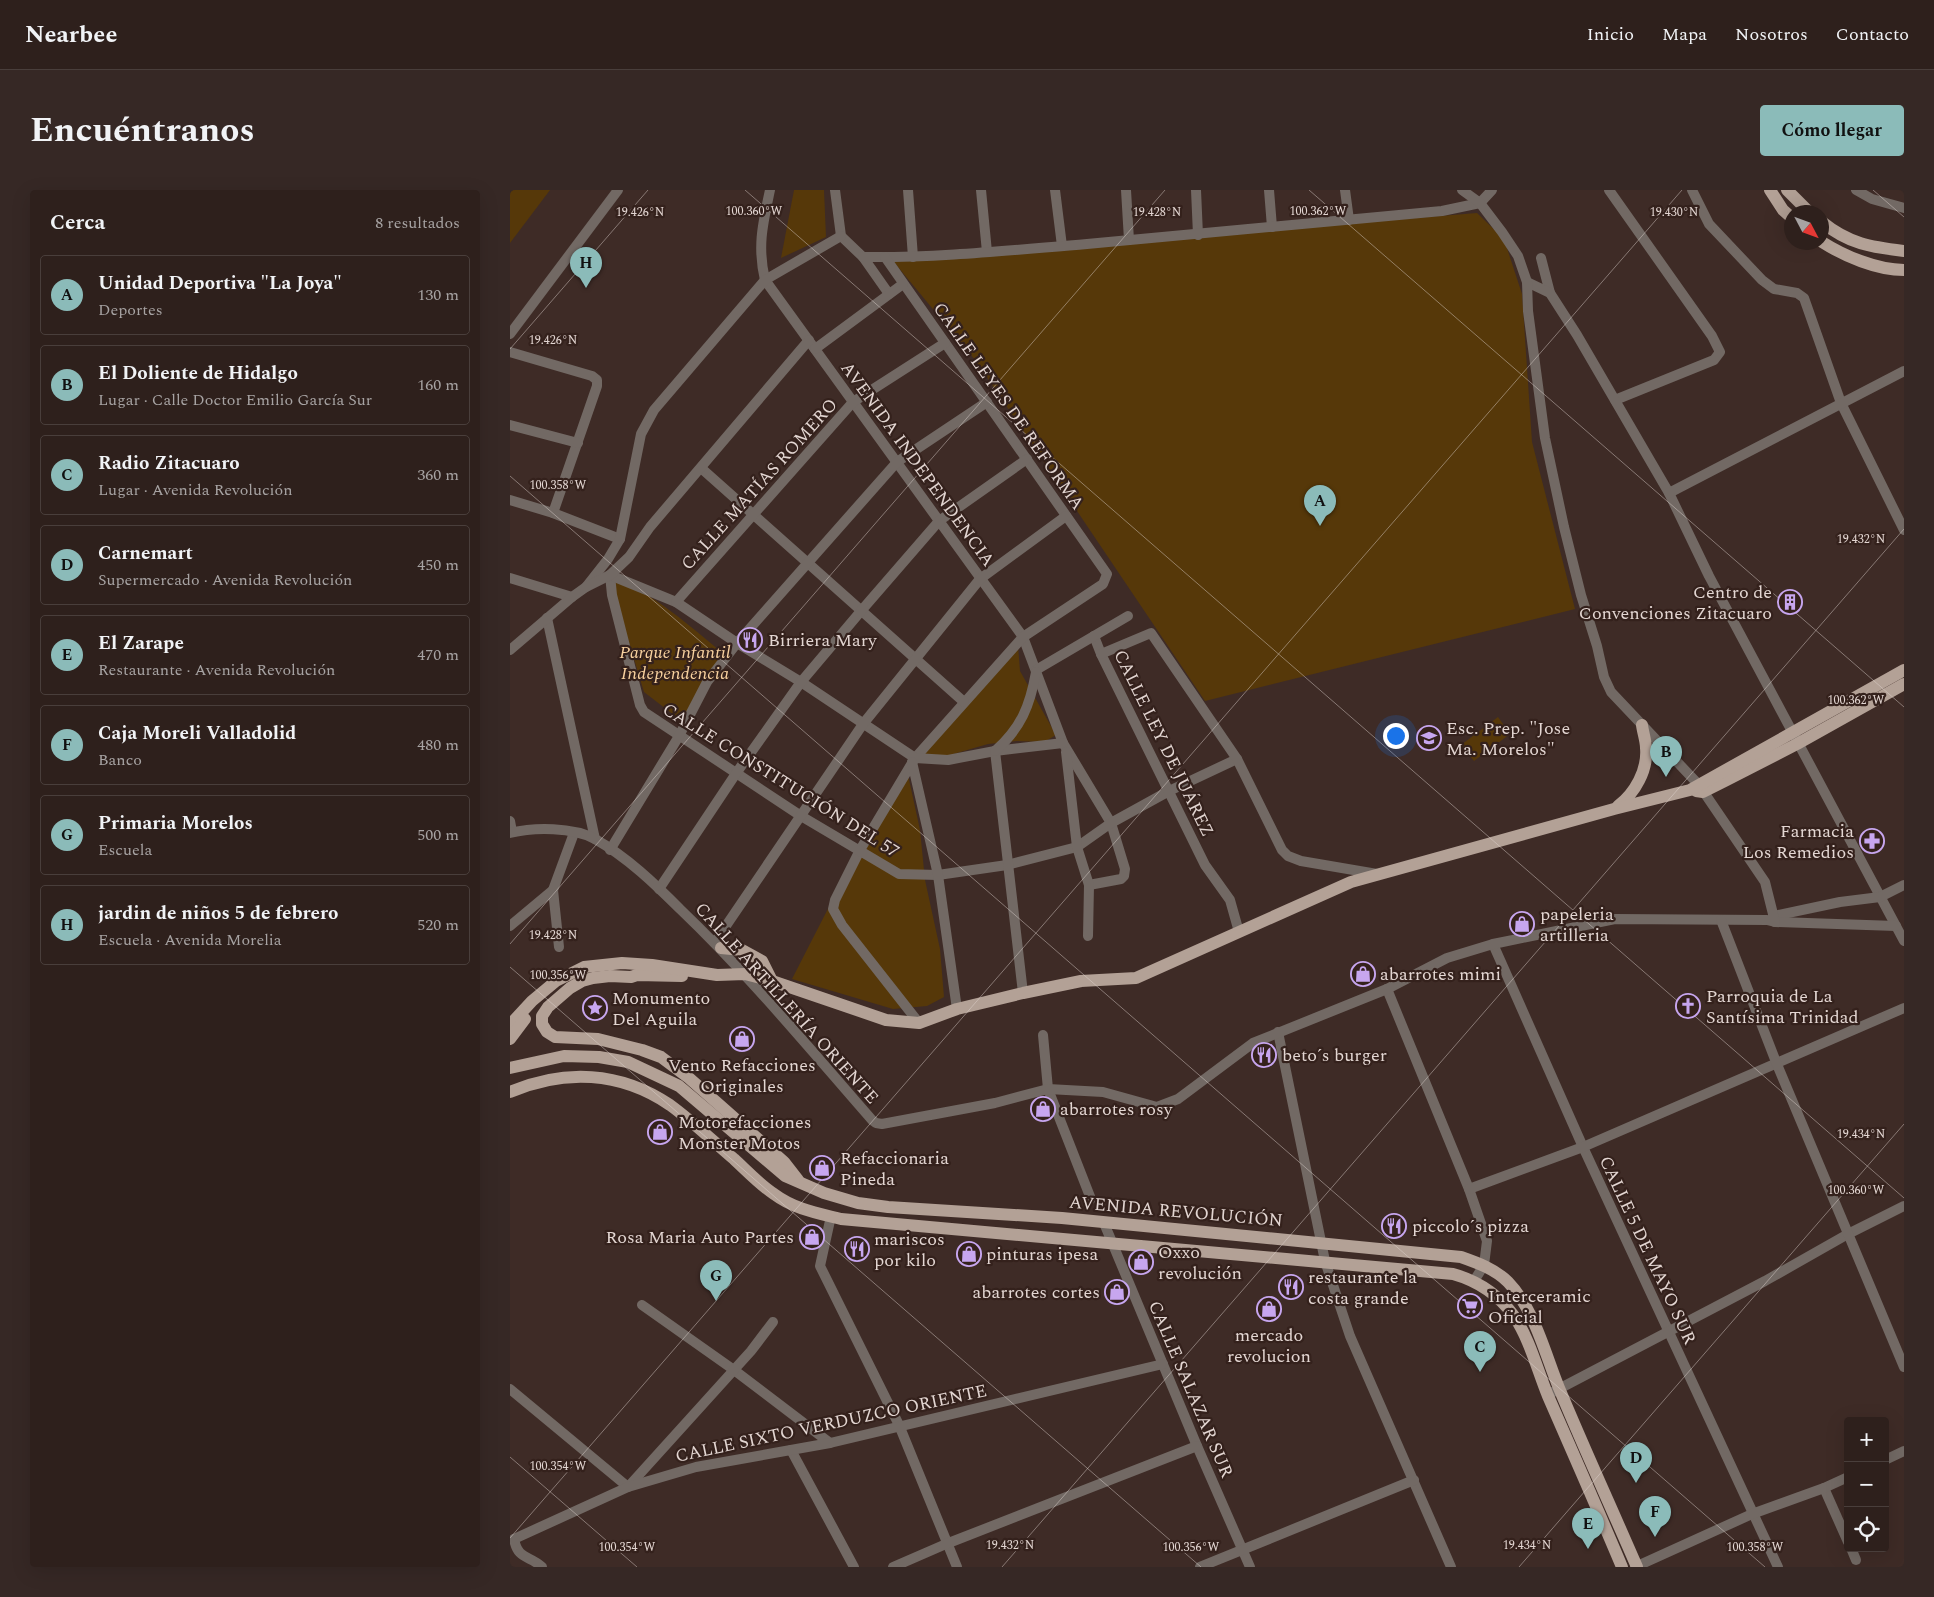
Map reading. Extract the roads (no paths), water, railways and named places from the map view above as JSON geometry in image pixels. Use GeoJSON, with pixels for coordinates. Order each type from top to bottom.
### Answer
{"type":"FeatureCollection","features":[{"type":"Feature","properties":{"kind":"main road"},"geometry":{"type":"LineString","coordinates":[[1770,190],[1784,211]]}},
{"type":"Feature","properties":{"kind":"main road"},"geometry":{"type":"LineString","coordinates":[[1787,190],[1803,205]]}},
{"type":"Feature","properties":{"kind":"main road"},"geometry":{"type":"LineString","coordinates":[[1829,228],[1861,245],[1904,252]]}},
{"type":"Feature","properties":{"kind":"main road"},"geometry":{"type":"LineString","coordinates":[[1829,246],[1845,256],[1879,266],[1904,270]]}},
{"type":"Feature","properties":{"kind":"main road"},"geometry":{"type":"LineString","coordinates":[[1795,738],[1904,670]]}},
{"type":"Feature","properties":{"kind":"main road"},"geometry":{"type":"LineString","coordinates":[[798,1180],[784,1162],[689,1078],[661,1058],[642,1050],[598,1039],[555,1037],[547,1032],[542,1024],[542,1016],[548,1007],[570,988],[582,981],[610,976],[717,976],[745,974],[772,981],[886,1020],[919,1023],[957,1009],[1023,993],[1082,981],[1136,978],[1347,884],[1614,809],[1698,789],[1904,684]]}},
{"type":"Feature","properties":{"kind":"main road"},"geometry":{"type":"LineString","coordinates":[[1614,809],[1628,798],[1639,780],[1646,749],[1642,725]]}},
{"type":"Feature","properties":{"kind":"main road"},"geometry":{"type":"LineString","coordinates":[[718,945],[742,950],[762,962],[772,981]]}},
{"type":"Feature","properties":{"kind":"main road"},"geometry":{"type":"LineString","coordinates":[[510,1025],[532,1001],[556,981],[584,967],[622,963],[652,965],[717,976]]}},
{"type":"Feature","properties":{"kind":"main road"},"geometry":{"type":"LineString","coordinates":[[510,1039],[546,996],[566,982],[588,973],[618,970],[632,971],[637,975]]}},
{"type":"Feature","properties":{"kind":"main road","name":"AVENIDA REVOLUCIÓN"},"geometry":{"type":"LineString","coordinates":[[511,1068],[564,1056],[599,1057],[628,1062],[679,1086],[777,1170],[811,1187],[844,1200],[888,1207],[1062,1218],[1462,1256],[1484,1265],[1509,1283],[1523,1302],[1535,1326],[1559,1388],[1636,1567]]}},
{"type":"Feature","properties":{"kind":"main road"},"geometry":{"type":"LineString","coordinates":[[510,1092],[548,1079],[584,1076],[614,1080],[644,1090],[669,1104],[692,1122],[773,1194],[792,1205],[841,1219],[1113,1245],[1325,1261],[1453,1274],[1474,1281],[1495,1294],[1513,1314],[1522,1329],[1548,1395],[1622,1567]]}},
{"type":"Feature","properties":{"kind":"street"},"geometry":{"type":"LineString","coordinates":[[510,334],[515,321],[618,190]]}},
{"type":"Feature","properties":{"kind":"street","name":"AVENIDA INDEPENDENCIA"},"geometry":{"type":"LineString","coordinates":[[770,190],[762,231],[760,259],[765,280],[1023,637],[1036,670],[1032,698],[1012,736],[995,751]]}},
{"type":"Feature","properties":{"kind":"street"},"geometry":{"type":"LineString","coordinates":[[835,190],[841,236],[863,257],[889,294]]}},
{"type":"Feature","properties":{"kind":"street"},"geometry":{"type":"LineString","coordinates":[[908,190],[913,257]]}},
{"type":"Feature","properties":{"kind":"street"},"geometry":{"type":"LineString","coordinates":[[981,190],[987,252]]}},
{"type":"Feature","properties":{"kind":"street"},"geometry":{"type":"LineString","coordinates":[[1055,190],[1062,246]]}},
{"type":"Feature","properties":{"kind":"street"},"geometry":{"type":"LineString","coordinates":[[1126,190],[1129,240]]}},
{"type":"Feature","properties":{"kind":"street"},"geometry":{"type":"LineString","coordinates":[[1196,190],[1198,235]]}},
{"type":"Feature","properties":{"kind":"street"},"geometry":{"type":"LineString","coordinates":[[1269,190],[1272,227]]}},
{"type":"Feature","properties":{"kind":"street"},"geometry":{"type":"LineString","coordinates":[[1345,190],[1349,220]]}},
{"type":"Feature","properties":{"kind":"street"},"geometry":{"type":"LineString","coordinates":[[1462,190],[1480,202],[1502,232],[1518,256],[1527,282],[1528,311],[1545,438],[1566,535],[1598,646],[1604,676],[1611,692],[1698,789],[1765,882],[1772,920],[1896,926]]}},
{"type":"Feature","properties":{"kind":"street"},"geometry":{"type":"LineString","coordinates":[[863,257],[913,257],[987,252],[1198,235],[1442,211],[1480,202],[1492,190]]}},
{"type":"Feature","properties":{"kind":"street"},"geometry":{"type":"LineString","coordinates":[[1609,190],[1712,336],[1720,352],[1714,360],[1615,400]]}},
{"type":"Feature","properties":{"kind":"street"},"geometry":{"type":"LineString","coordinates":[[1692,190],[1709,224],[1762,280],[1774,289],[1797,293],[1804,298],[1841,403],[1904,530]]}},
{"type":"Feature","properties":{"kind":"street"},"geometry":{"type":"LineString","coordinates":[[1856,190],[1872,199],[1904,208]]}},
{"type":"Feature","properties":{"kind":"street"},"geometry":{"type":"LineString","coordinates":[[586,587],[608,559],[620,539],[641,434],[654,410],[765,280],[841,236]]}},
{"type":"Feature","properties":{"kind":"street","name":"CALLE LEYES DE REFORMA"},"geometry":{"type":"LineString","coordinates":[[885,258],[1107,574],[1103,584],[1023,637]]}},
{"type":"Feature","properties":{"kind":"street"},"geometry":{"type":"LineString","coordinates":[[1542,258],[1550,293],[1669,493],[1709,576],[1904,941]]}},
{"type":"Feature","properties":{"kind":"street"},"geometry":{"type":"LineString","coordinates":[[1527,282],[1550,293]]}},
{"type":"Feature","properties":{"kind":"street"},"geometry":{"type":"LineString","coordinates":[[510,650],[572,597],[586,587],[610,575],[629,557],[650,528],[701,468],[812,344],[904,284]]}},
{"type":"Feature","properties":{"kind":"street","name":"CALLE MATÍAS ROMERO"},"geometry":{"type":"LineString","coordinates":[[676,602],[853,402],[945,343]]}},
{"type":"Feature","properties":{"kind":"street"},"geometry":{"type":"LineString","coordinates":[[510,352],[592,376],[597,380],[597,386],[553,513]]}},
{"type":"Feature","properties":{"kind":"street"},"geometry":{"type":"LineString","coordinates":[[1669,493],[1904,371]]}},
{"type":"Feature","properties":{"kind":"street"},"geometry":{"type":"LineString","coordinates":[[610,850],[679,736],[707,682],[738,643],[896,462],[987,402]]}},
{"type":"Feature","properties":{"kind":"street"},"geometry":{"type":"LineString","coordinates":[[510,425],[578,443]]}},
{"type":"Feature","properties":{"kind":"street"},"geometry":{"type":"LineString","coordinates":[[659,888],[737,772],[801,682],[861,611],[939,521],[1027,459]]}},
{"type":"Feature","properties":{"kind":"street"},"geometry":{"type":"LineString","coordinates":[[701,468],[964,702]]}},
{"type":"Feature","properties":{"kind":"street"},"geometry":{"type":"LineString","coordinates":[[510,500],[553,513],[620,539]]}},
{"type":"Feature","properties":{"kind":"street"},"geometry":{"type":"LineString","coordinates":[[718,945],[863,724],[980,579],[1066,516]]}},
{"type":"Feature","properties":{"kind":"street"},"geometry":{"type":"LineString","coordinates":[[610,575],[676,602],[801,682],[913,760],[948,760],[995,751],[1064,745]]}},
{"type":"Feature","properties":{"kind":"street","name":"CALLE CONSTITUCIÓN DEL 57"},"geometry":{"type":"LineString","coordinates":[[610,575],[612,595],[640,705],[644,712],[801,816],[899,874],[938,875],[1007,865],[1077,847],[1111,823],[1169,791],[1236,759]]}},
{"type":"Feature","properties":{"kind":"street"},"geometry":{"type":"LineString","coordinates":[[510,578],[572,597]]}},
{"type":"Feature","properties":{"kind":"street"},"geometry":{"type":"LineString","coordinates":[[1089,885],[1121,878],[1124,876],[1125,869],[1111,823],[1064,745],[1036,670],[1128,616]]}},
{"type":"Feature","properties":{"kind":"street"},"geometry":{"type":"LineString","coordinates":[[547,618],[595,839]]}},
{"type":"Feature","properties":{"kind":"street"},"geometry":{"type":"LineString","coordinates":[[1101,654],[1151,633],[1236,759],[1278,844],[1288,856],[1301,861],[1378,875]]}},
{"type":"Feature","properties":{"kind":"street","name":"CALLE LEY DE JUÁREZ"},"geometry":{"type":"LineString","coordinates":[[1094,636],[1101,654],[1205,865],[1230,900],[1239,932]]}},
{"type":"Feature","properties":{"kind":"street"},"geometry":{"type":"LineString","coordinates":[[919,1023],[842,925],[833,909],[835,900],[860,850],[913,760],[1023,637]]}},
{"type":"Feature","properties":{"kind":"street"},"geometry":{"type":"LineString","coordinates":[[1064,745],[1077,847],[1089,885],[1088,936]]}},
{"type":"Feature","properties":{"kind":"street"},"geometry":{"type":"LineString","coordinates":[[995,751],[1023,993]]}},
{"type":"Feature","properties":{"kind":"street"},"geometry":{"type":"LineString","coordinates":[[913,760],[938,875],[957,1009]]}},
{"type":"Feature","properties":{"kind":"street","name":"CALLE ARTILLERÍA ORIENTE"},"geometry":{"type":"LineString","coordinates":[[511,829],[537,828],[574,833],[595,839],[626,861],[659,888],[718,945],[876,1123],[882,1124],[995,1103],[1048,1089],[1103,1092],[1157,1106],[1178,1098],[1245,1048],[1278,1032],[1387,990],[1447,958],[1493,944],[1615,919],[1772,920],[1840,902],[1880,897],[1904,885]]}},
{"type":"Feature","properties":{"kind":"street"},"geometry":{"type":"LineString","coordinates":[[559,947],[554,890],[574,833]]}},
{"type":"Feature","properties":{"kind":"street"},"geometry":{"type":"LineString","coordinates":[[510,926],[554,890]]}},
{"type":"Feature","properties":{"kind":"street"},"geometry":{"type":"LineString","coordinates":[[1721,920],[1776,1062],[1904,1367]]}},
{"type":"Feature","properties":{"kind":"street","name":"CALLE 5 DE MAYO SUR"},"geometry":{"type":"LineString","coordinates":[[1493,944],[1583,1147],[1778,1567]]}},
{"type":"Feature","properties":{"kind":"street"},"geometry":{"type":"LineString","coordinates":[[1387,990],[1469,1189],[1486,1241],[1484,1265],[1474,1281]]}},
{"type":"Feature","properties":{"kind":"street"},"geometry":{"type":"LineString","coordinates":[[1469,1189],[1583,1147],[1904,1008]]}},
{"type":"Feature","properties":{"kind":"street"},"geometry":{"type":"LineString","coordinates":[[1278,1032],[1325,1261],[1350,1336],[1451,1567]]}},
{"type":"Feature","properties":{"kind":"street"},"geometry":{"type":"LineString","coordinates":[[1043,1034],[1048,1089],[1091,1199]]}},
{"type":"Feature","properties":{"kind":"street"},"geometry":{"type":"LineString","coordinates":[[1548,1395],[1765,1281],[1848,1234],[1904,1206]]}},
{"type":"Feature","properties":{"kind":"street"},"geometry":{"type":"LineString","coordinates":[[830,1216],[820,1266],[899,1425],[957,1567]]}},
{"type":"Feature","properties":{"kind":"street","name":"CALLE SALAZAR SUR"},"geometry":{"type":"LineString","coordinates":[[1104,1223],[1197,1446],[1250,1567]]}},
{"type":"Feature","properties":{"kind":"street"},"geometry":{"type":"LineString","coordinates":[[642,1305],[734,1370],[830,1443]]}},
{"type":"Feature","properties":{"kind":"street"},"geometry":{"type":"LineString","coordinates":[[510,1389],[628,1487],[734,1370],[773,1322]]}},
{"type":"Feature","properties":{"kind":"street","name":"CALLE SIXTO VERDUZCO ORIENTE"},"geometry":{"type":"LineString","coordinates":[[512,1537],[628,1487],[696,1467],[830,1443],[899,1425],[1163,1364]]}},
{"type":"Feature","properties":{"kind":"street"},"geometry":{"type":"LineString","coordinates":[[894,1567],[946,1544],[1197,1446]]}},
{"type":"Feature","properties":{"kind":"street"},"geometry":{"type":"LineString","coordinates":[[791,1450],[854,1567]]}},
{"type":"Feature","properties":{"kind":"street"},"geometry":{"type":"LineString","coordinates":[[1889,1458],[1904,1451]]}},
{"type":"Feature","properties":{"kind":"street"},"geometry":{"type":"LineString","coordinates":[[1636,1567],[1752,1514],[1844,1479]]}},
{"type":"Feature","properties":{"kind":"street"},"geometry":{"type":"LineString","coordinates":[[1200,1567],[1414,1480]]}},
{"type":"Feature","properties":{"kind":"street"},"geometry":{"type":"LineString","coordinates":[[1824,1488],[1844,1533]]}},
{"type":"Feature","properties":{"kind":"street"},"geometry":{"type":"LineString","coordinates":[[512,1537],[515,1556],[538,1563],[542,1567]]}},
{"type":"Feature","properties":{"kind":"street"},"geometry":{"type":"LineString","coordinates":[[1853,1552],[1856,1560]]}},
{"type":"Feature","properties":{"kind":"place","name":"jardin de niños 5 de febrero"},"geometry":{"type":"Point","coordinates":[586,288]}},
{"type":"Feature","properties":{"kind":"place","name":"Unidad Deportiva \"La Joya\""},"geometry":{"type":"Point","coordinates":[1320,526]}},
{"type":"Feature","properties":{"kind":"place","name":"Centro de Convenciones Zitacuaro"},"geometry":{"type":"Point","coordinates":[1790,602]}},
{"type":"Feature","properties":{"kind":"place","name":"Birriera Mary"},"geometry":{"type":"Point","coordinates":[750,640]}},
{"type":"Feature","properties":{"kind":"place","name":"Esc. Prep. \"Jose Ma. Morelos\""},"geometry":{"type":"Point","coordinates":[1429,738]}},
{"type":"Feature","properties":{"kind":"place","name":"El Doliente de Hidalgo"},"geometry":{"type":"Point","coordinates":[1666,777]}},
{"type":"Feature","properties":{"kind":"place","name":"Farmacia Los Remedios"},"geometry":{"type":"Point","coordinates":[1872,841]}},
{"type":"Feature","properties":{"kind":"place","name":"papeleria artilleria"},"geometry":{"type":"Point","coordinates":[1522,924]}},
{"type":"Feature","properties":{"kind":"place","name":"abarrotes mimi"},"geometry":{"type":"Point","coordinates":[1363,974]}},
{"type":"Feature","properties":{"kind":"place","name":"Parroquia de La Santísima Trinidad"},"geometry":{"type":"Point","coordinates":[1688,1006]}},
{"type":"Feature","properties":{"kind":"place","name":"Monumento Del Aguila"},"geometry":{"type":"Point","coordinates":[595,1008]}},
{"type":"Feature","properties":{"kind":"place","name":"Vento Refacciones Originales"},"geometry":{"type":"Point","coordinates":[742,1039]}},
{"type":"Feature","properties":{"kind":"place","name":"beto´s burger"},"geometry":{"type":"Point","coordinates":[1264,1055]}},
{"type":"Feature","properties":{"kind":"place","name":"abarrotes rosy"},"geometry":{"type":"Point","coordinates":[1043,1109]}},
{"type":"Feature","properties":{"kind":"place","name":"Motorefacciones Monster Motos"},"geometry":{"type":"Point","coordinates":[660,1132]}},
{"type":"Feature","properties":{"kind":"place","name":"Refaccionaria Pineda"},"geometry":{"type":"Point","coordinates":[822,1168]}},
{"type":"Feature","properties":{"kind":"place","name":"piccolo´s pizza"},"geometry":{"type":"Point","coordinates":[1394,1226]}},
{"type":"Feature","properties":{"kind":"place","name":"Rosa Maria Auto Partes"},"geometry":{"type":"Point","coordinates":[812,1237]}},
{"type":"Feature","properties":{"kind":"place","name":"mariscos por kilo"},"geometry":{"type":"Point","coordinates":[857,1249]}},
{"type":"Feature","properties":{"kind":"place","name":"pinturas ipesa"},"geometry":{"type":"Point","coordinates":[969,1254]}},
{"type":"Feature","properties":{"kind":"place","name":"Oxxo revolución"},"geometry":{"type":"Point","coordinates":[1141,1262]}},
{"type":"Feature","properties":{"kind":"place","name":"restaurante la costa grande"},"geometry":{"type":"Point","coordinates":[1291,1287]}},
{"type":"Feature","properties":{"kind":"place","name":"abarrotes cortes"},"geometry":{"type":"Point","coordinates":[1117,1292]}},
{"type":"Feature","properties":{"kind":"place","name":"Primaria Morelos"},"geometry":{"type":"Point","coordinates":[716,1301]}},
{"type":"Feature","properties":{"kind":"place","name":"Interceramic Oficial"},"geometry":{"type":"Point","coordinates":[1470,1306]}},
{"type":"Feature","properties":{"kind":"place","name":"mercado revolucion"},"geometry":{"type":"Point","coordinates":[1269,1309]}},
{"type":"Feature","properties":{"kind":"place","name":"Radio Zitacuaro"},"geometry":{"type":"Point","coordinates":[1480,1372]}},
{"type":"Feature","properties":{"kind":"place","name":"Carnemart"},"geometry":{"type":"Point","coordinates":[1636,1483]}},
{"type":"Feature","properties":{"kind":"place","name":"Caja Moreli Valladolid"},"geometry":{"type":"Point","coordinates":[1655,1537]}},
{"type":"Feature","properties":{"kind":"place","name":"El Zarape"},"geometry":{"type":"Point","coordinates":[1588,1549]}},
{"type":"Feature","properties":{"kind":"park label","name":"Parque Infantil Independencia"},"geometry":{"type":"Point","coordinates":[675,662]}}]}
